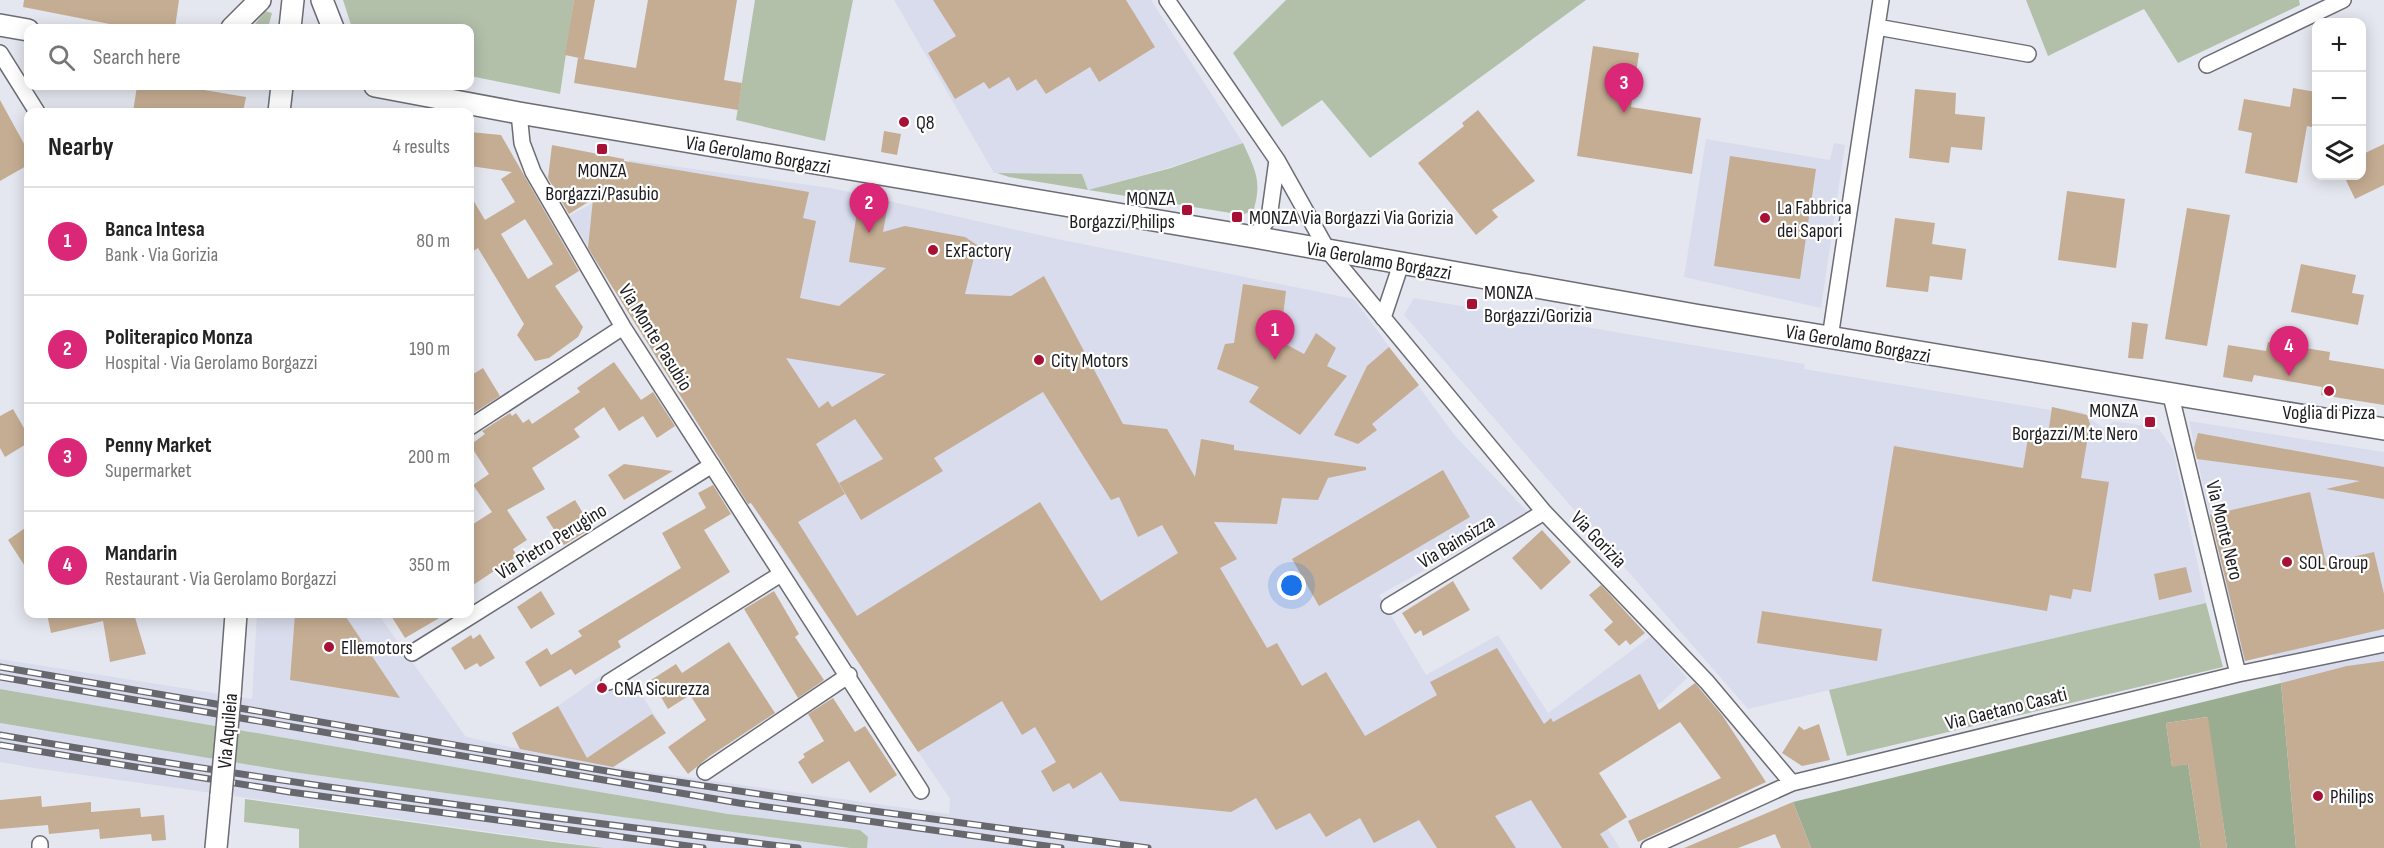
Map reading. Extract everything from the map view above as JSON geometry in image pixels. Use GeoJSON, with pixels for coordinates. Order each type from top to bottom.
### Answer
{"type":"FeatureCollection","features":[{"type":"Feature","properties":{"kind":"main road"},"geometry":{"type":"LineString","coordinates":[[236,24],[260,0]]}},
{"type":"Feature","properties":{"kind":"main road"},"geometry":{"type":"LineString","coordinates":[[290,24],[293,0]]}},
{"type":"Feature","properties":{"kind":"main road"},"geometry":{"type":"LineString","coordinates":[[322,0],[331,24]]}},
{"type":"Feature","properties":{"kind":"main road"},"geometry":{"type":"LineString","coordinates":[[0,25],[24,29]]}},
{"type":"Feature","properties":{"kind":"main road"},"geometry":{"type":"LineString","coordinates":[[279,108],[282,90]]}},
{"type":"Feature","properties":{"kind":"main road","name":"Via Gerolamo Borgazzi"},"geometry":{"type":"LineString","coordinates":[[401,90],[519,113],[1254,237],[1830,338],[2171,396],[2384,429]]}},
{"type":"Feature","properties":{"kind":"main road","name":"Via Aquileia"},"geometry":{"type":"LineString","coordinates":[[216,848],[236,618]]}},
{"type":"Feature","properties":{"kind":"street","name":"Via Gorizia"},"geometry":{"type":"LineString","coordinates":[[1167,0],[1277,160],[1328,251],[1544,512],[1707,682],[1792,783]]}},
{"type":"Feature","properties":{"kind":"street"},"geometry":{"type":"LineString","coordinates":[[1830,338],[1881,0]]}},
{"type":"Feature","properties":{"kind":"street"},"geometry":{"type":"LineString","coordinates":[[2207,65],[2343,0]]}},
{"type":"Feature","properties":{"kind":"street"},"geometry":{"type":"LineString","coordinates":[[1877,27],[2028,54]]}},
{"type":"Feature","properties":{"kind":"street"},"geometry":{"type":"LineString","coordinates":[[0,53],[34,108]]}},
{"type":"Feature","properties":{"kind":"street","name":"Via Monte Pasubio"},"geometry":{"type":"LineString","coordinates":[[519,113],[522,143],[533,172],[623,327],[781,574],[849,675],[921,791]]}},
{"type":"Feature","properties":{"kind":"street"},"geometry":{"type":"LineString","coordinates":[[1254,237],[1269,218],[1277,160]]}},
{"type":"Feature","properties":{"kind":"street"},"geometry":{"type":"LineString","coordinates":[[1383,318],[1401,264]]}},
{"type":"Feature","properties":{"kind":"street"},"geometry":{"type":"LineString","coordinates":[[474,425],[623,327]]}},
{"type":"Feature","properties":{"kind":"street","name":"Via Monte Nero"},"geometry":{"type":"LineString","coordinates":[[2171,396],[2238,674]]}},
{"type":"Feature","properties":{"kind":"street","name":"Via Pietro Perugino"},"geometry":{"type":"LineString","coordinates":[[474,614],[712,465]]}},
{"type":"Feature","properties":{"kind":"street","name":"Via Bainsizza"},"geometry":{"type":"LineString","coordinates":[[1389,606],[1544,512]]}},
{"type":"Feature","properties":{"kind":"street"},"geometry":{"type":"LineString","coordinates":[[609,682],[781,574]]}},
{"type":"Feature","properties":{"kind":"street","name":"Via Pietro Perugino"},"geometry":{"type":"LineString","coordinates":[[412,653],[468,618]]}},
{"type":"Feature","properties":{"kind":"street","name":"Via Gaetano Casati"},"geometry":{"type":"LineString","coordinates":[[1648,848],[1792,783],[1974,736],[2238,674],[2384,644]]}},
{"type":"Feature","properties":{"kind":"street"},"geometry":{"type":"LineString","coordinates":[[705,772],[849,675]]}},
{"type":"Feature","properties":{"kind":"shaded area"},"geometry":{"type":"Polygon","coordinates":[[[894,0],[1151,0],[1243,143],[1171,167],[1088,190],[1082,174],[994,173],[894,0]]]}},
{"type":"Feature","properties":{"kind":"shaded area"},"geometry":{"type":"Polygon","coordinates":[[[1706,139],[1830,160],[1834,143],[1845,145],[1821,308],[1684,277],[1706,139]]]}},
{"type":"Feature","properties":{"kind":"shaded area"},"geometry":{"type":"Polygon","coordinates":[[[629,160],[831,188],[1048,237],[1354,299],[1456,437],[1529,513],[1379,595],[1426,675],[1498,635],[1548,713],[1651,636],[1687,678],[1663,701],[1566,763],[1620,848],[867,848],[868,837],[860,830],[728,814],[0,689],[0,659],[252,699],[257,618],[381,618],[466,737],[519,749],[512,733],[558,706],[603,674],[612,690],[631,678],[666,733],[614,767],[949,814],[950,799],[742,490],[569,216],[625,185],[629,160]]]}},
{"type":"Feature","properties":{"kind":"shaded area"},"geometry":{"type":"Polygon","coordinates":[[[1414,298],[1805,364],[1804,369],[2051,410],[2052,407],[2082,412],[2103,428],[2114,421],[2158,428],[2173,449],[2206,603],[1748,709],[1404,315],[1414,298]]]}},
{"type":"Feature","properties":{"kind":"shaded area"},"geometry":{"type":"Polygon","coordinates":[[[2189,421],[2384,452],[2384,848],[2296,848],[2281,683],[2273,653],[2242,662],[2189,421]]]}},
{"type":"Feature","properties":{"kind":"shaded area"},"geometry":{"type":"Polygon","coordinates":[[[0,723],[292,772],[850,848],[604,848],[34,768],[0,762],[0,723]]]}},
{"type":"Feature","properties":{"kind":"green space"},"geometry":{"type":"Polygon","coordinates":[[[343,0],[574,0],[560,94],[474,77],[474,24],[351,24],[343,0]]]}},
{"type":"Feature","properties":{"kind":"green space"},"geometry":{"type":"Polygon","coordinates":[[[755,0],[853,0],[825,141],[736,120],[755,0]]]}},
{"type":"Feature","properties":{"kind":"green space"},"geometry":{"type":"Polygon","coordinates":[[[1286,0],[1586,0],[1370,158],[1322,100],[1282,127],[1233,53],[1286,0]]]}},
{"type":"Feature","properties":{"kind":"green space"},"geometry":{"type":"Polygon","coordinates":[[[2026,0],[2299,0],[2300,5],[2178,63],[2144,9],[2048,56],[2026,0]]]}},
{"type":"Feature","properties":{"kind":"green space"},"geometry":{"type":"Polygon","coordinates":[[[265,11],[272,13],[269,24],[255,24],[265,11]]]}},
{"type":"Feature","properties":{"kind":"green space"},"geometry":{"type":"Polygon","coordinates":[[[1243,143],[1254,168],[1257,182],[1254,209],[1243,215],[1088,190],[1171,168],[1243,143]]]}},
{"type":"Feature","properties":{"kind":"green space"},"geometry":{"type":"Polygon","coordinates":[[[997,173],[1082,174],[1088,190],[1009,177],[997,173]]]}},
{"type":"Feature","properties":{"kind":"green space"},"geometry":{"type":"Polygon","coordinates":[[[2206,603],[2223,667],[1847,756],[1829,690],[2206,603]]]}},
{"type":"Feature","properties":{"kind":"green space"},"geometry":{"type":"Polygon","coordinates":[[[2281,683],[2296,848],[2227,848],[2207,717],[2166,723],[2172,766],[2188,764],[2201,848],[1811,848],[1793,802],[2281,683]]]}},
{"type":"Feature","properties":{"kind":"green space"},"geometry":{"type":"Polygon","coordinates":[[[0,689],[728,814],[860,830],[868,837],[867,848],[850,848],[292,772],[0,723],[0,689]]]}},
{"type":"Feature","properties":{"kind":"green space"},"geometry":{"type":"Polygon","coordinates":[[[245,799],[604,848],[299,848],[299,829],[244,822],[245,799]]]}},
{"type":"Feature","properties":{"kind":"building"},"geometry":{"type":"Polygon","coordinates":[[[24,0],[179,0],[176,24],[110,24],[23,7],[24,0]]]}},
{"type":"Feature","properties":{"kind":"building"},"geometry":{"type":"Polygon","coordinates":[[[574,0],[595,0],[584,59],[565,55],[574,0]]]}},
{"type":"Feature","properties":{"kind":"building"},"geometry":{"type":"Polygon","coordinates":[[[648,0],[737,0],[724,80],[742,83],[738,110],[574,83],[578,58],[636,68],[648,0]]]}},
{"type":"Feature","properties":{"kind":"building"},"geometry":{"type":"Polygon","coordinates":[[[933,0],[1126,0],[1155,47],[1099,82],[1090,67],[1046,94],[1036,79],[1017,91],[1009,77],[989,89],[984,82],[955,99],[928,53],[956,36],[933,0]]]}},
{"type":"Feature","properties":{"kind":"building"},"geometry":{"type":"Polygon","coordinates":[[[1593,46],[1639,53],[1631,107],[1701,118],[1692,174],[1577,156],[1593,46]]]}},
{"type":"Feature","properties":{"kind":"building"},"geometry":{"type":"Polygon","coordinates":[[[2293,88],[2312,91],[2312,127],[2307,126],[2297,183],[2245,173],[2252,133],[2238,130],[2244,99],[2290,107],[2293,88]]]}},
{"type":"Feature","properties":{"kind":"building"},"geometry":{"type":"Polygon","coordinates":[[[1915,89],[1956,93],[1955,114],[1985,117],[1982,150],[1951,147],[1949,163],[1909,158],[1915,89]]]}},
{"type":"Feature","properties":{"kind":"building"},"geometry":{"type":"Polygon","coordinates":[[[136,90],[204,90],[246,97],[244,108],[134,108],[136,90]]]}},
{"type":"Feature","properties":{"kind":"building"},"geometry":{"type":"Polygon","coordinates":[[[0,100],[24,144],[24,167],[0,181],[0,100]]]}},
{"type":"Feature","properties":{"kind":"building"},"geometry":{"type":"Polygon","coordinates":[[[1478,110],[1535,181],[1492,210],[1498,217],[1476,235],[1418,163],[1464,126],[1462,123],[1478,110]]]}},
{"type":"Feature","properties":{"kind":"building"},"geometry":{"type":"Polygon","coordinates":[[[884,131],[901,134],[897,155],[881,152],[884,131]]]}},
{"type":"Feature","properties":{"kind":"building"},"geometry":{"type":"Polygon","coordinates":[[[474,132],[501,135],[579,271],[555,286],[583,327],[578,337],[549,358],[535,361],[517,335],[524,324],[478,248],[474,250],[474,202],[485,220],[515,202],[501,179],[512,172],[474,167],[474,132]],[[525,219],[501,234],[528,279],[553,264],[525,219]]]}},
{"type":"Feature","properties":{"kind":"building"},"geometry":{"type":"Polygon","coordinates":[[[2384,144],[2384,185],[2355,199],[2346,180],[2366,180],[2366,153],[2384,144]]]}},
{"type":"Feature","properties":{"kind":"building"},"geometry":{"type":"Polygon","coordinates":[[[552,145],[624,159],[624,161],[809,192],[803,218],[816,221],[800,298],[839,306],[886,268],[849,262],[859,200],[888,204],[883,232],[905,226],[965,237],[977,245],[965,294],[1011,296],[1044,276],[1123,424],[1167,429],[1195,477],[1201,439],[1234,445],[1234,450],[1366,467],[1366,470],[1328,478],[1318,500],[1282,498],[1277,524],[1214,522],[1237,559],[1220,568],[1267,648],[1277,643],[1302,686],[1326,672],[1365,736],[1437,695],[1430,682],[1497,648],[1544,724],[1551,718],[1553,722],[1640,674],[1659,710],[1695,683],[1722,715],[1766,782],[1638,842],[1628,821],[1721,778],[1680,722],[1599,773],[1627,817],[1600,834],[1609,848],[1562,848],[1531,800],[1495,816],[1516,848],[1437,848],[1419,820],[1374,843],[1360,818],[1326,837],[1310,813],[1276,830],[1256,798],[1231,812],[1120,801],[1101,772],[1073,789],[1069,783],[1053,792],[1041,771],[1056,762],[1035,727],[1022,735],[1002,701],[918,752],[781,546],[751,503],[748,504],[588,248],[593,199],[569,214],[548,178],[552,145]],[[786,358],[819,408],[828,401],[832,407],[886,374],[885,374],[786,358]],[[1043,392],[934,458],[943,471],[861,520],[839,483],[883,459],[855,419],[816,444],[845,494],[798,522],[857,616],[1040,502],[1101,601],[1178,553],[1162,525],[1138,537],[1119,497],[1111,500],[1043,392]]]}},
{"type":"Feature","properties":{"kind":"building","name":"La Fabbrica dei Sapori"},"geometry":{"type":"Polygon","coordinates":[[[1730,156],[1816,169],[1800,279],[1714,266],[1730,156]]]}},
{"type":"Feature","properties":{"kind":"building"},"geometry":{"type":"Polygon","coordinates":[[[2067,191],[2125,199],[2116,268],[2058,260],[2067,191]]]}},
{"type":"Feature","properties":{"kind":"building"},"geometry":{"type":"Polygon","coordinates":[[[2187,208],[2230,215],[2207,346],[2165,339],[2187,208]]]}},
{"type":"Feature","properties":{"kind":"building"},"geometry":{"type":"Polygon","coordinates":[[[1895,218],[1935,223],[1932,244],[1966,249],[1962,280],[1930,276],[1928,292],[1886,287],[1895,218]]]}},
{"type":"Feature","properties":{"kind":"building"},"geometry":{"type":"Polygon","coordinates":[[[2301,264],[2356,275],[2352,293],[2364,295],[2358,325],[2291,312],[2301,264]]]}},
{"type":"Feature","properties":{"kind":"building"},"geometry":{"type":"Polygon","coordinates":[[[1243,284],[1286,291],[1280,341],[1304,354],[1316,333],[1336,348],[1327,366],[1347,376],[1300,435],[1249,402],[1259,387],[1217,369],[1225,344],[1234,343],[1243,284]]]}},
{"type":"Feature","properties":{"kind":"building"},"geometry":{"type":"Polygon","coordinates":[[[2132,322],[2148,324],[2143,359],[2128,358],[2132,322]]]}},
{"type":"Feature","properties":{"kind":"building"},"geometry":{"type":"Polygon","coordinates":[[[2268,342],[2330,352],[2329,360],[2384,369],[2384,405],[2321,395],[2322,387],[2254,375],[2252,382],[2223,377],[2228,345],[2266,351],[2268,342]]]}},
{"type":"Feature","properties":{"kind":"building"},"geometry":{"type":"Polygon","coordinates":[[[1389,347],[1419,385],[1372,424],[1377,430],[1358,444],[1334,435],[1367,366],[1389,347]]]}},
{"type":"Feature","properties":{"kind":"building"},"geometry":{"type":"Polygon","coordinates":[[[614,362],[641,400],[653,392],[675,426],[657,438],[643,416],[619,431],[604,407],[574,429],[580,437],[532,468],[545,489],[507,510],[527,540],[513,549],[517,556],[474,584],[474,523],[492,512],[474,486],[489,474],[474,451],[474,442],[485,434],[482,431],[510,413],[512,416],[516,413],[523,423],[529,419],[532,424],[580,392],[577,388],[614,362]]]}},
{"type":"Feature","properties":{"kind":"building"},"geometry":{"type":"Polygon","coordinates":[[[483,368],[500,396],[474,413],[474,374],[483,368]]]}},
{"type":"Feature","properties":{"kind":"building"},"geometry":{"type":"Polygon","coordinates":[[[2052,407],[2087,415],[2090,424],[2081,478],[2109,482],[2091,592],[2073,589],[2071,599],[2050,595],[2047,611],[1872,581],[1894,446],[2023,468],[2029,432],[2048,435],[2052,407]]]}},
{"type":"Feature","properties":{"kind":"building"},"geometry":{"type":"Polygon","coordinates":[[[13,409],[24,428],[24,445],[5,457],[0,448],[0,416],[13,409]]]}},
{"type":"Feature","properties":{"kind":"building"},"geometry":{"type":"Polygon","coordinates":[[[2198,433],[2384,467],[2384,499],[2326,489],[2360,481],[2197,459],[2194,448],[2198,433]]]}},
{"type":"Feature","properties":{"kind":"building"},"geometry":{"type":"Polygon","coordinates":[[[624,464],[673,471],[624,500],[608,475],[624,464]]]}},
{"type":"Feature","properties":{"kind":"building"},"geometry":{"type":"Polygon","coordinates":[[[1443,470],[1470,517],[1319,606],[1292,559],[1443,470]]]}},
{"type":"Feature","properties":{"kind":"building"},"geometry":{"type":"Polygon","coordinates":[[[713,485],[731,514],[704,530],[730,572],[618,641],[621,647],[575,675],[571,669],[540,687],[525,662],[547,648],[551,655],[582,636],[578,631],[681,568],[662,533],[706,508],[698,493],[713,485]]]}},
{"type":"Feature","properties":{"kind":"building"},"geometry":{"type":"Polygon","coordinates":[[[2310,492],[2326,563],[2374,552],[2384,594],[2384,629],[2245,661],[2210,515],[2310,492]]]}},
{"type":"Feature","properties":{"kind":"building"},"geometry":{"type":"Polygon","coordinates":[[[575,500],[592,528],[564,545],[546,517],[575,500]]]}},
{"type":"Feature","properties":{"kind":"building"},"geometry":{"type":"Polygon","coordinates":[[[24,529],[24,565],[8,540],[24,529]]]}},
{"type":"Feature","properties":{"kind":"building"},"geometry":{"type":"Polygon","coordinates":[[[1542,530],[1571,562],[1541,590],[1512,558],[1542,530]]]}},
{"type":"Feature","properties":{"kind":"building"},"geometry":{"type":"Polygon","coordinates":[[[2186,567],[2192,592],[2159,600],[2154,574],[2186,567]]]}},
{"type":"Feature","properties":{"kind":"building"},"geometry":{"type":"Polygon","coordinates":[[[1453,581],[1470,610],[1423,636],[1421,630],[1415,634],[1402,613],[1453,581]]]}},
{"type":"Feature","properties":{"kind":"building"},"geometry":{"type":"Polygon","coordinates":[[[1601,585],[1645,633],[1630,645],[1626,640],[1619,646],[1604,630],[1613,622],[1589,595],[1601,585]]]}},
{"type":"Feature","properties":{"kind":"building"},"geometry":{"type":"Polygon","coordinates":[[[541,591],[555,614],[531,629],[517,607],[541,591]]]}},
{"type":"Feature","properties":{"kind":"building"},"geometry":{"type":"Polygon","coordinates":[[[774,591],[799,634],[795,637],[824,680],[798,698],[744,609],[774,591]]]}},
{"type":"Feature","properties":{"kind":"building"},"geometry":{"type":"Polygon","coordinates":[[[1762,611],[1882,629],[1877,661],[1757,643],[1762,611]]]}},
{"type":"Feature","properties":{"kind":"building"},"geometry":{"type":"Polygon","coordinates":[[[48,618],[135,618],[146,654],[110,662],[103,621],[51,633],[48,618]]]}},
{"type":"Feature","properties":{"kind":"building","name":"Ellemotors"},"geometry":{"type":"Polygon","coordinates":[[[295,618],[347,618],[400,698],[290,680],[295,618]]]}},
{"type":"Feature","properties":{"kind":"building"},"geometry":{"type":"Polygon","coordinates":[[[392,618],[439,618],[405,638],[392,618]]]}},
{"type":"Feature","properties":{"kind":"building"},"geometry":{"type":"Polygon","coordinates":[[[480,634],[495,658],[480,667],[477,663],[465,670],[451,648],[471,635],[473,639],[480,634]]]}},
{"type":"Feature","properties":{"kind":"building"},"geometry":{"type":"Polygon","coordinates":[[[729,642],[775,713],[710,756],[688,774],[668,747],[706,720],[690,695],[668,709],[651,680],[676,664],[682,673],[729,642]]]}},
{"type":"Feature","properties":{"kind":"building","name":"Philips"},"geometry":{"type":"Polygon","coordinates":[[[2384,661],[2384,848],[2296,848],[2281,683],[2347,666],[2384,661]]]}},
{"type":"Feature","properties":{"kind":"building"},"geometry":{"type":"Polygon","coordinates":[[[833,698],[855,732],[865,726],[897,775],[870,793],[849,761],[812,784],[798,762],[805,757],[803,754],[824,741],[808,714],[833,698]]]}},
{"type":"Feature","properties":{"kind":"building"},"geometry":{"type":"Polygon","coordinates":[[[558,706],[587,758],[652,714],[666,733],[613,767],[520,749],[512,733],[558,706]]]}},
{"type":"Feature","properties":{"kind":"building"},"geometry":{"type":"Polygon","coordinates":[[[2208,717],[2227,848],[2201,848],[2188,764],[2172,767],[2166,723],[2208,717]]]}},
{"type":"Feature","properties":{"kind":"building"},"geometry":{"type":"Polygon","coordinates":[[[1819,724],[1830,760],[1802,766],[1782,753],[1799,726],[1804,730],[1819,724]]]}},
{"type":"Feature","properties":{"kind":"building"},"geometry":{"type":"Polygon","coordinates":[[[41,796],[42,807],[91,802],[91,812],[140,808],[141,817],[164,815],[166,840],[152,841],[151,834],[100,839],[99,829],[49,834],[48,825],[0,829],[0,800],[41,796]]]}},
{"type":"Feature","properties":{"kind":"building"},"geometry":{"type":"Polygon","coordinates":[[[1793,802],[1811,848],[1781,848],[1775,834],[1738,848],[1684,848],[1793,802]]]}},
{"type":"Feature","properties":{"kind":"railway"},"geometry":{"type":"LineString","coordinates":[[0,667],[624,774],[866,810],[1148,848]]}},
{"type":"Feature","properties":{"kind":"railway"},"geometry":{"type":"LineString","coordinates":[[0,677],[739,803],[1061,848]]}},
{"type":"Feature","properties":{"kind":"railway"},"geometry":{"type":"LineString","coordinates":[[0,735],[199,768],[398,797],[798,848]]}},
{"type":"Feature","properties":{"kind":"railway"},"geometry":{"type":"LineString","coordinates":[[0,745],[290,792],[703,848]]}},
{"type":"Feature","properties":{"kind":"place","name":"Penny Market"},"geometry":{"type":"Point","coordinates":[1624,113]}},
{"type":"Feature","properties":{"kind":"place","name":"Q8"},"geometry":{"type":"Point","coordinates":[904,122]}},
{"type":"Feature","properties":{"kind":"place","name":"MONZA Borgazzi/Pasubio"},"geometry":{"type":"Point","coordinates":[602,149]}},
{"type":"Feature","properties":{"kind":"place","name":"MONZA Borgazzi/Philips"},"geometry":{"type":"Point","coordinates":[1187,210]}},
{"type":"Feature","properties":{"kind":"place","name":"MONZA Via Borgazzi Via Gorizia"},"geometry":{"type":"Point","coordinates":[1237,217]}},
{"type":"Feature","properties":{"kind":"place","name":"La Fabbrica dei Sapori"},"geometry":{"type":"Point","coordinates":[1765,218]}},
{"type":"Feature","properties":{"kind":"place","name":"Politerapico Monza"},"geometry":{"type":"Point","coordinates":[869,233]}},
{"type":"Feature","properties":{"kind":"place","name":"ExFactory"},"geometry":{"type":"Point","coordinates":[933,250]}},
{"type":"Feature","properties":{"kind":"place","name":"MONZA Borgazzi/Gorizia"},"geometry":{"type":"Point","coordinates":[1472,304]}},
{"type":"Feature","properties":{"kind":"place","name":"City Motors"},"geometry":{"type":"Point","coordinates":[1039,360]}},
{"type":"Feature","properties":{"kind":"place","name":"Banca Intesa"},"geometry":{"type":"Point","coordinates":[1275,360]}},
{"type":"Feature","properties":{"kind":"place","name":"Mandarin"},"geometry":{"type":"Point","coordinates":[2289,376]}},
{"type":"Feature","properties":{"kind":"place","name":"Voglia di Pizza"},"geometry":{"type":"Point","coordinates":[2329,391]}},
{"type":"Feature","properties":{"kind":"place","name":"MONZA Borgazzi/M.te Nero"},"geometry":{"type":"Point","coordinates":[2150,422]}},
{"type":"Feature","properties":{"kind":"place","name":"SOL Group"},"geometry":{"type":"Point","coordinates":[2287,562]}},
{"type":"Feature","properties":{"kind":"place","name":"Ellemotors"},"geometry":{"type":"Point","coordinates":[329,647]}},
{"type":"Feature","properties":{"kind":"place","name":"CNA Sicurezza"},"geometry":{"type":"Point","coordinates":[602,688]}},
{"type":"Feature","properties":{"kind":"place","name":"Philips"},"geometry":{"type":"Point","coordinates":[2318,796]}}]}
